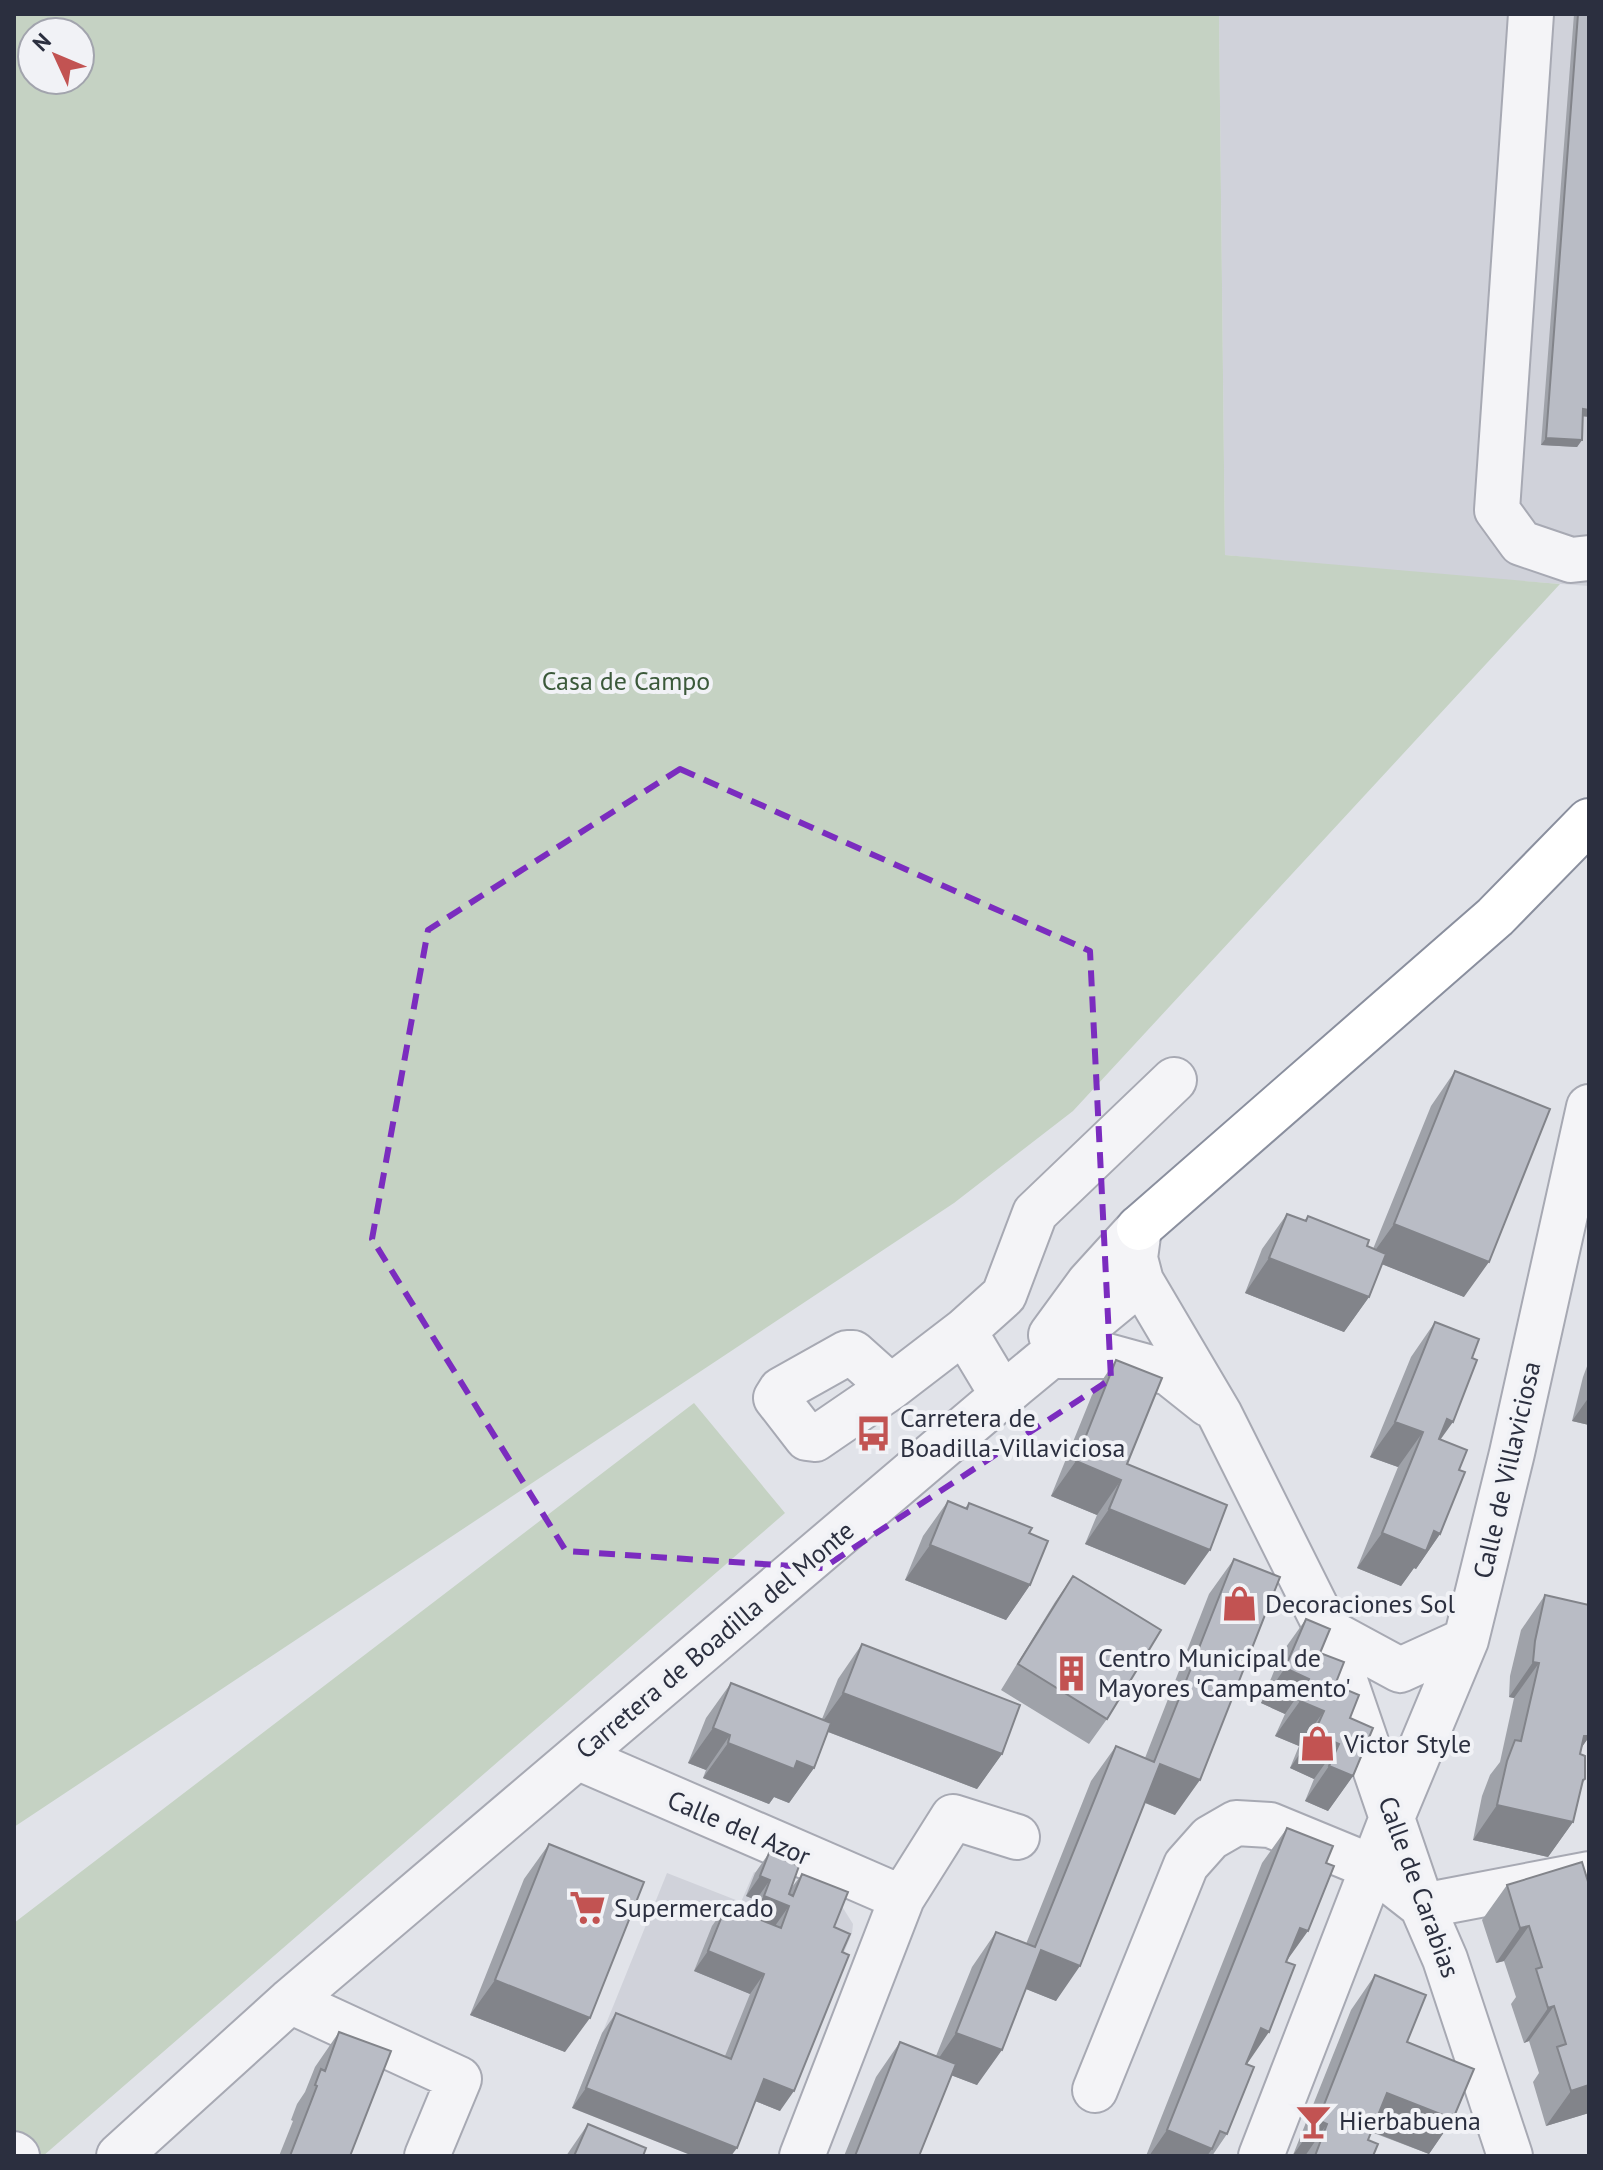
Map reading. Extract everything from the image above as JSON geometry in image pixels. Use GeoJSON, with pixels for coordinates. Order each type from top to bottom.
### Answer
{"type":"FeatureCollection","features":[{"type":"Feature","properties":{"kind":"highway"},"geometry":{"type":"LineString","coordinates":[[1139,1228],[1495,917],[1589,821]]}},
{"type":"Feature","properties":{"kind":"street"},"geometry":{"type":"LineString","coordinates":[[1531,14],[1497,510],[1521,543],[1571,560],[1589,558]]}},
{"type":"Feature","properties":{"kind":"street"},"geometry":{"type":"LineString","coordinates":[[891,1387],[964,1331],[1004,1295],[1035,1213],[1174,1080]]}},
{"type":"Feature","properties":{"kind":"street","name":"Calle de Villaviciosa"},"geometry":{"type":"LineString","coordinates":[[1261,2156],[1372,1867],[1466,1640],[1512,1453],[1589,1107]]}},
{"type":"Feature","properties":{"kind":"street"},"geometry":{"type":"LineString","coordinates":[[1139,1228],[1135,1258],[1141,1281]]}},
{"type":"Feature","properties":{"kind":"street"},"geometry":{"type":"LineString","coordinates":[[964,1331],[1009,1390],[1089,1283],[1139,1228]]}},
{"type":"Feature","properties":{"kind":"street","name":"Carretera de Boadilla del Monte"},"geometry":{"type":"LineString","coordinates":[[119,2156],[290,2001],[1141,1281]]}},
{"type":"Feature","properties":{"kind":"street","name":"Calle de Carabias"},"geometry":{"type":"LineString","coordinates":[[1141,1281],[1220,1415],[1328,1631],[1422,1906],[1445,1959],[1510,2156]]}},
{"type":"Feature","properties":{"kind":"street"},"geometry":{"type":"LineString","coordinates":[[1052,1356],[1107,1356],[1169,1373],[1220,1415]]}},
{"type":"Feature","properties":{"kind":"street"},"geometry":{"type":"LineString","coordinates":[[1328,1631],[1400,1670],[1466,1640]]}},
{"type":"Feature","properties":{"kind":"street","name":"Calle del Azor"},"geometry":{"type":"LineString","coordinates":[[577,1757],[902,1898]]}},
{"type":"Feature","properties":{"kind":"street"},"geometry":{"type":"LineString","coordinates":[[802,2156],[902,1898],[953,1817],[1017,1837]]}},
{"type":"Feature","properties":{"kind":"street"},"geometry":{"type":"LineString","coordinates":[[1095,2090],[1186,1865],[1210,1838],[1236,1823],[1270,1825],[1372,1867],[1422,1906],[1589,1874]]}},
{"type":"Feature","properties":{"kind":"street"},"geometry":{"type":"LineString","coordinates":[[290,2001],[459,2079],[427,2156]]}},
{"type":"Feature","properties":{"kind":"highlighted area"},"geometry":{"type":"Polygon","coordinates":[[[680,769],[1090,951],[1111,1379],[823,1568],[566,1551],[372,1239],[428,930],[680,769]]]}},
{"type":"Feature","properties":{"kind":"shaded area"},"geometry":{"type":"Polygon","coordinates":[[[1219,14],[1589,14],[1589,586],[1225,555],[1219,14]]]}},
{"type":"Feature","properties":{"kind":"shaded area"},"geometry":{"type":"Polygon","coordinates":[[[754,1872],[843,1908],[853,1924],[780,2111],[750,2099],[693,2156],[572,2108],[667,1873],[741,1902],[754,1872]]]}},
{"type":"Feature","properties":{"kind":"green space","name":"Casa de Campo"},"geometry":{"type":"Polygon","coordinates":[[[14,14],[1219,14],[1225,555],[1560,584],[1073,1111],[954,1203],[14,1827],[14,14]]]}},
{"type":"Feature","properties":{"kind":"green space"},"geometry":{"type":"Polygon","coordinates":[[[694,1403],[785,1513],[43,2156],[34,2156],[14,2138],[14,1923],[694,1403]]]}},
{"type":"Feature","properties":{"kind":"building"},"geometry":{"type":"Polygon","coordinates":[[[1578,14],[1589,14],[1589,410],[1583,409],[1582,440],[1546,438],[1578,14]]]}},
{"type":"Feature","properties":{"kind":"building"},"geometry":{"type":"Polygon","coordinates":[[[1455,1071],[1550,1109],[1489,1262],[1394,1224],[1455,1071]]]}},
{"type":"Feature","properties":{"kind":"building"},"geometry":{"type":"Polygon","coordinates":[[[1287,1214],[1306,1221],[1308,1216],[1369,1240],[1367,1246],[1386,1254],[1369,1297],[1269,1258],[1287,1214]]]}},
{"type":"Feature","properties":{"kind":"building"},"geometry":{"type":"Polygon","coordinates":[[[1435,1322],[1479,1339],[1472,1358],[1477,1360],[1453,1422],[1447,1419],[1439,1439],[1467,1450],[1459,1470],[1465,1472],[1440,1534],[1434,1531],[1426,1551],[1382,1533],[1423,1432],[1395,1422],[1435,1322]]]}},
{"type":"Feature","properties":{"kind":"building"},"geometry":{"type":"Polygon","coordinates":[[[1116,1360],[1162,1378],[1127,1464],[1227,1505],[1210,1550],[1109,1509],[1121,1480],[1076,1461],[1116,1360]]]}},
{"type":"Feature","properties":{"kind":"building"},"geometry":{"type":"Polygon","coordinates":[[[948,1501],[967,1509],[969,1503],[1032,1528],[1029,1533],[1048,1541],[1030,1585],[930,1545],[948,1501]]]}},
{"type":"Feature","properties":{"kind":"building"},"geometry":{"type":"Polygon","coordinates":[[[1234,1559],[1280,1577],[1200,1780],[1160,1764],[1080,1966],[1041,1950],[1002,2050],[956,2033],[996,1932],[1035,1947],[1116,1746],[1154,1762],[1234,1559]]]}},
{"type":"Feature","properties":{"kind":"building","name":"Centro Municipal de Mayores 'Campamento'"},"geometry":{"type":"Polygon","coordinates":[[[1073,1576],[1161,1630],[1107,1719],[1018,1664],[1073,1576]]]}},
{"type":"Feature","properties":{"kind":"building"},"geometry":{"type":"Polygon","coordinates":[[[1545,1595],[1589,1605],[1589,1736],[1584,1736],[1580,1754],[1585,1756],[1585,1779],[1573,1822],[1497,1805],[1507,1761],[1515,1740],[1521,1741],[1539,1663],[1533,1662],[1545,1595]]]}},
{"type":"Feature","properties":{"kind":"building"},"geometry":{"type":"Polygon","coordinates":[[[1306,1619],[1330,1629],[1320,1653],[1344,1662],[1335,1685],[1359,1695],[1350,1718],[1373,1728],[1353,1776],[1329,1766],[1339,1744],[1314,1733],[1324,1711],[1300,1701],[1309,1679],[1285,1668],[1306,1619]]]}},
{"type":"Feature","properties":{"kind":"building"},"geometry":{"type":"Polygon","coordinates":[[[862,1644],[1020,1705],[1002,1754],[843,1693],[862,1644]]]}},
{"type":"Feature","properties":{"kind":"building"},"geometry":{"type":"Polygon","coordinates":[[[731,1683],[831,1723],[814,1768],[797,1761],[794,1769],[728,1743],[730,1735],[713,1728],[731,1683]]]}},
{"type":"Feature","properties":{"kind":"building"},"geometry":{"type":"Polygon","coordinates":[[[1287,1828],[1333,1846],[1326,1863],[1334,1866],[1308,1931],[1300,1928],[1286,1962],[1295,1965],[1269,2032],[1261,2028],[1246,2064],[1254,2067],[1227,2134],[1220,2131],[1212,2149],[1167,2130],[1287,1828]]]}},
{"type":"Feature","properties":{"kind":"building"},"geometry":{"type":"Polygon","coordinates":[[[549,1844],[644,1882],[590,2018],[495,1980],[549,1844]]]}},
{"type":"Feature","properties":{"kind":"building"},"geometry":{"type":"Polygon","coordinates":[[[769,1853],[799,1866],[789,1894],[793,1896],[802,1874],[848,1892],[834,1927],[850,1934],[842,1952],[849,1955],[794,2091],[764,2079],[737,2148],[586,2088],[616,2013],[731,2059],[764,1974],[708,1951],[726,1906],[781,1928],[789,1906],[764,1896],[770,1880],[760,1876],[769,1853]]]}},
{"type":"Feature","properties":{"kind":"building"},"geometry":{"type":"Polygon","coordinates":[[[1582,1862],[1589,1885],[1589,2085],[1571,2091],[1557,2047],[1566,2044],[1554,2006],[1548,2008],[1536,1969],[1542,1967],[1529,1926],[1520,1928],[1507,1885],[1582,1862]]]}},
{"type":"Feature","properties":{"kind":"building"},"geometry":{"type":"Polygon","coordinates":[[[1375,1975],[1426,1995],[1407,2042],[1474,2069],[1453,2119],[1387,2093],[1368,2140],[1378,2144],[1373,2156],[1315,2156],[1327,2124],[1318,2120],[1375,1975]]]}},
{"type":"Feature","properties":{"kind":"building"},"geometry":{"type":"Polygon","coordinates":[[[339,2032],[391,2051],[350,2156],[290,2156],[321,2069],[325,2071],[339,2032]]]}},
{"type":"Feature","properties":{"kind":"building"},"geometry":{"type":"Polygon","coordinates":[[[900,2042],[956,2064],[919,2156],[855,2156],[900,2042]]]}},
{"type":"Feature","properties":{"kind":"building"},"geometry":{"type":"Polygon","coordinates":[[[588,2124],[646,2148],[643,2156],[574,2156],[588,2124]]]}},
{"type":"Feature","properties":{"kind":"place","name":"Carretera de Boadilla-Villaviciosa"},"geometry":{"type":"Point","coordinates":[874,1433]}},
{"type":"Feature","properties":{"kind":"place","name":"Decoraciones Sol"},"geometry":{"type":"Point","coordinates":[1239,1604]}},
{"type":"Feature","properties":{"kind":"place","name":"Centro Municipal de Mayores 'Campamento'"},"geometry":{"type":"Point","coordinates":[1072,1673]}},
{"type":"Feature","properties":{"kind":"place","name":"Victor Style"},"geometry":{"type":"Point","coordinates":[1318,1744]}},
{"type":"Feature","properties":{"kind":"place","name":"Supermercado"},"geometry":{"type":"Point","coordinates":[588,1908]}},
{"type":"Feature","properties":{"kind":"place","name":"Hierbabuena"},"geometry":{"type":"Point","coordinates":[1313,2121]}}]}
